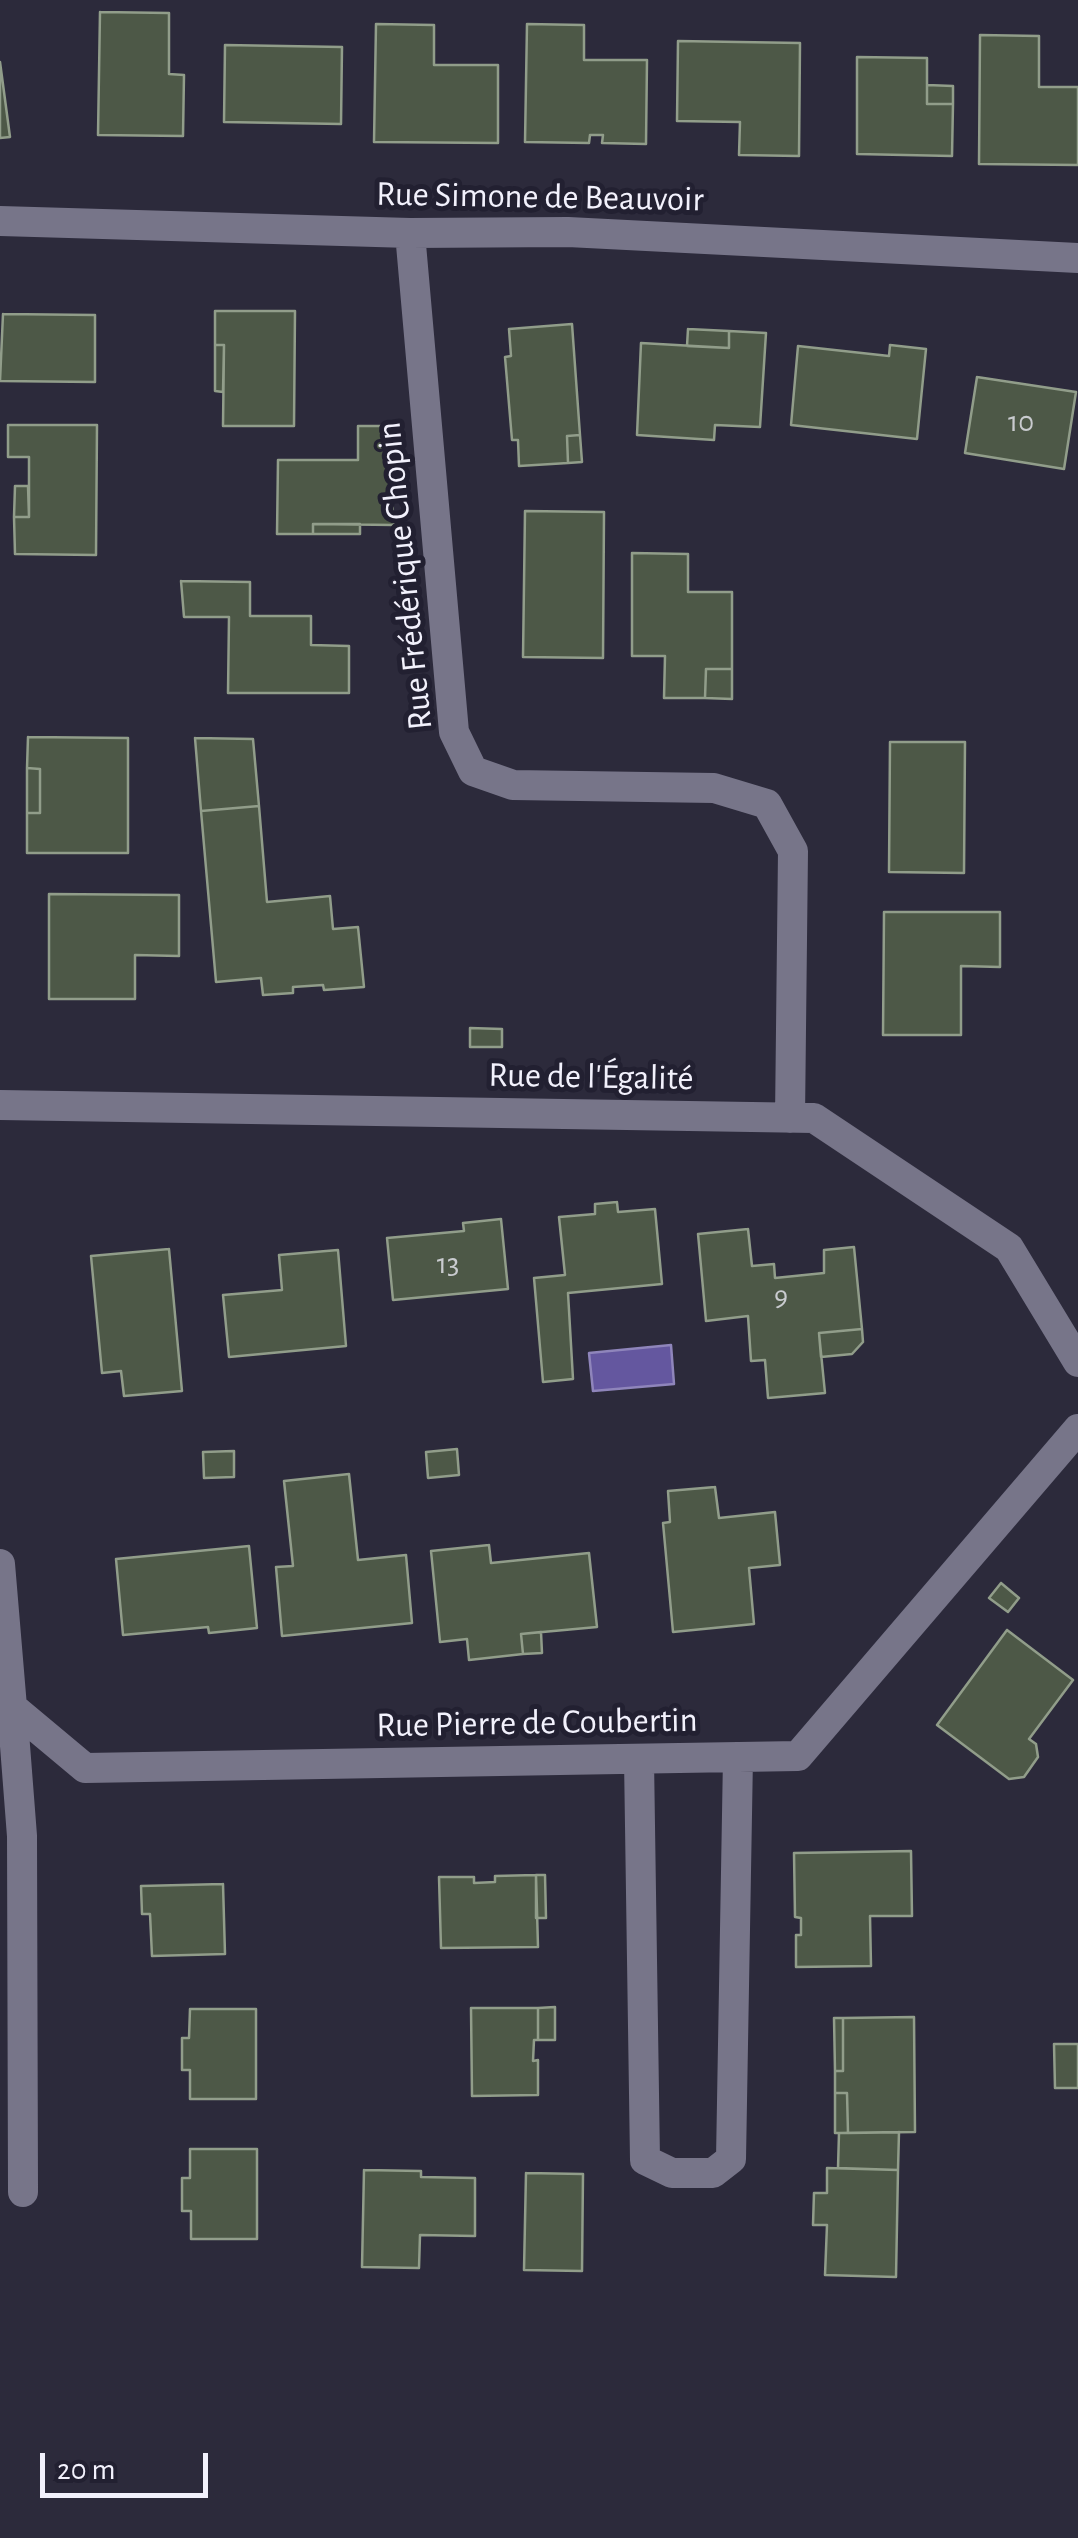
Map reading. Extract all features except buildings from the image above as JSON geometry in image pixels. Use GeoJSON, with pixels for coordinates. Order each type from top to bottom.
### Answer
{"type":"FeatureCollection","features":[{"type":"Feature","properties":{"kind":"street","name":"Rue Simone de Beauvoir"},"geometry":{"type":"LineString","coordinates":[[0,221],[410,233],[647,235],[1078,258]]}},
{"type":"Feature","properties":{"kind":"street","name":"Rue Frédérique Chopin"},"geometry":{"type":"LineString","coordinates":[[410,233],[454,732],[474,771],[512,785],[714,788],[767,804],[793,851],[790,1118]]}},
{"type":"Feature","properties":{"kind":"street","name":"Rue de l'Égalité"},"geometry":{"type":"LineString","coordinates":[[0,1105],[814,1118],[1009,1248],[1078,1362]]}},
{"type":"Feature","properties":{"kind":"street","name":"Rue Pierre de Coubertin"},"geometry":{"type":"LineString","coordinates":[[12,1707],[85,1768],[798,1756],[1078,1428]]}},
{"type":"Feature","properties":{"kind":"street"},"geometry":{"type":"LineString","coordinates":[[0,1564],[22,1836],[23,2192]]}},
{"type":"Feature","properties":{"kind":"street"},"geometry":{"type":"LineString","coordinates":[[639,1759],[645,2160],[672,2173],[713,2173],[731,2159],[738,1757]]}},
{"type":"Feature","properties":{"kind":"shaded area"},"geometry":{"type":"Polygon","coordinates":[[[671,1345],[674,1384],[593,1391],[589,1353],[671,1345]]]}}]}
